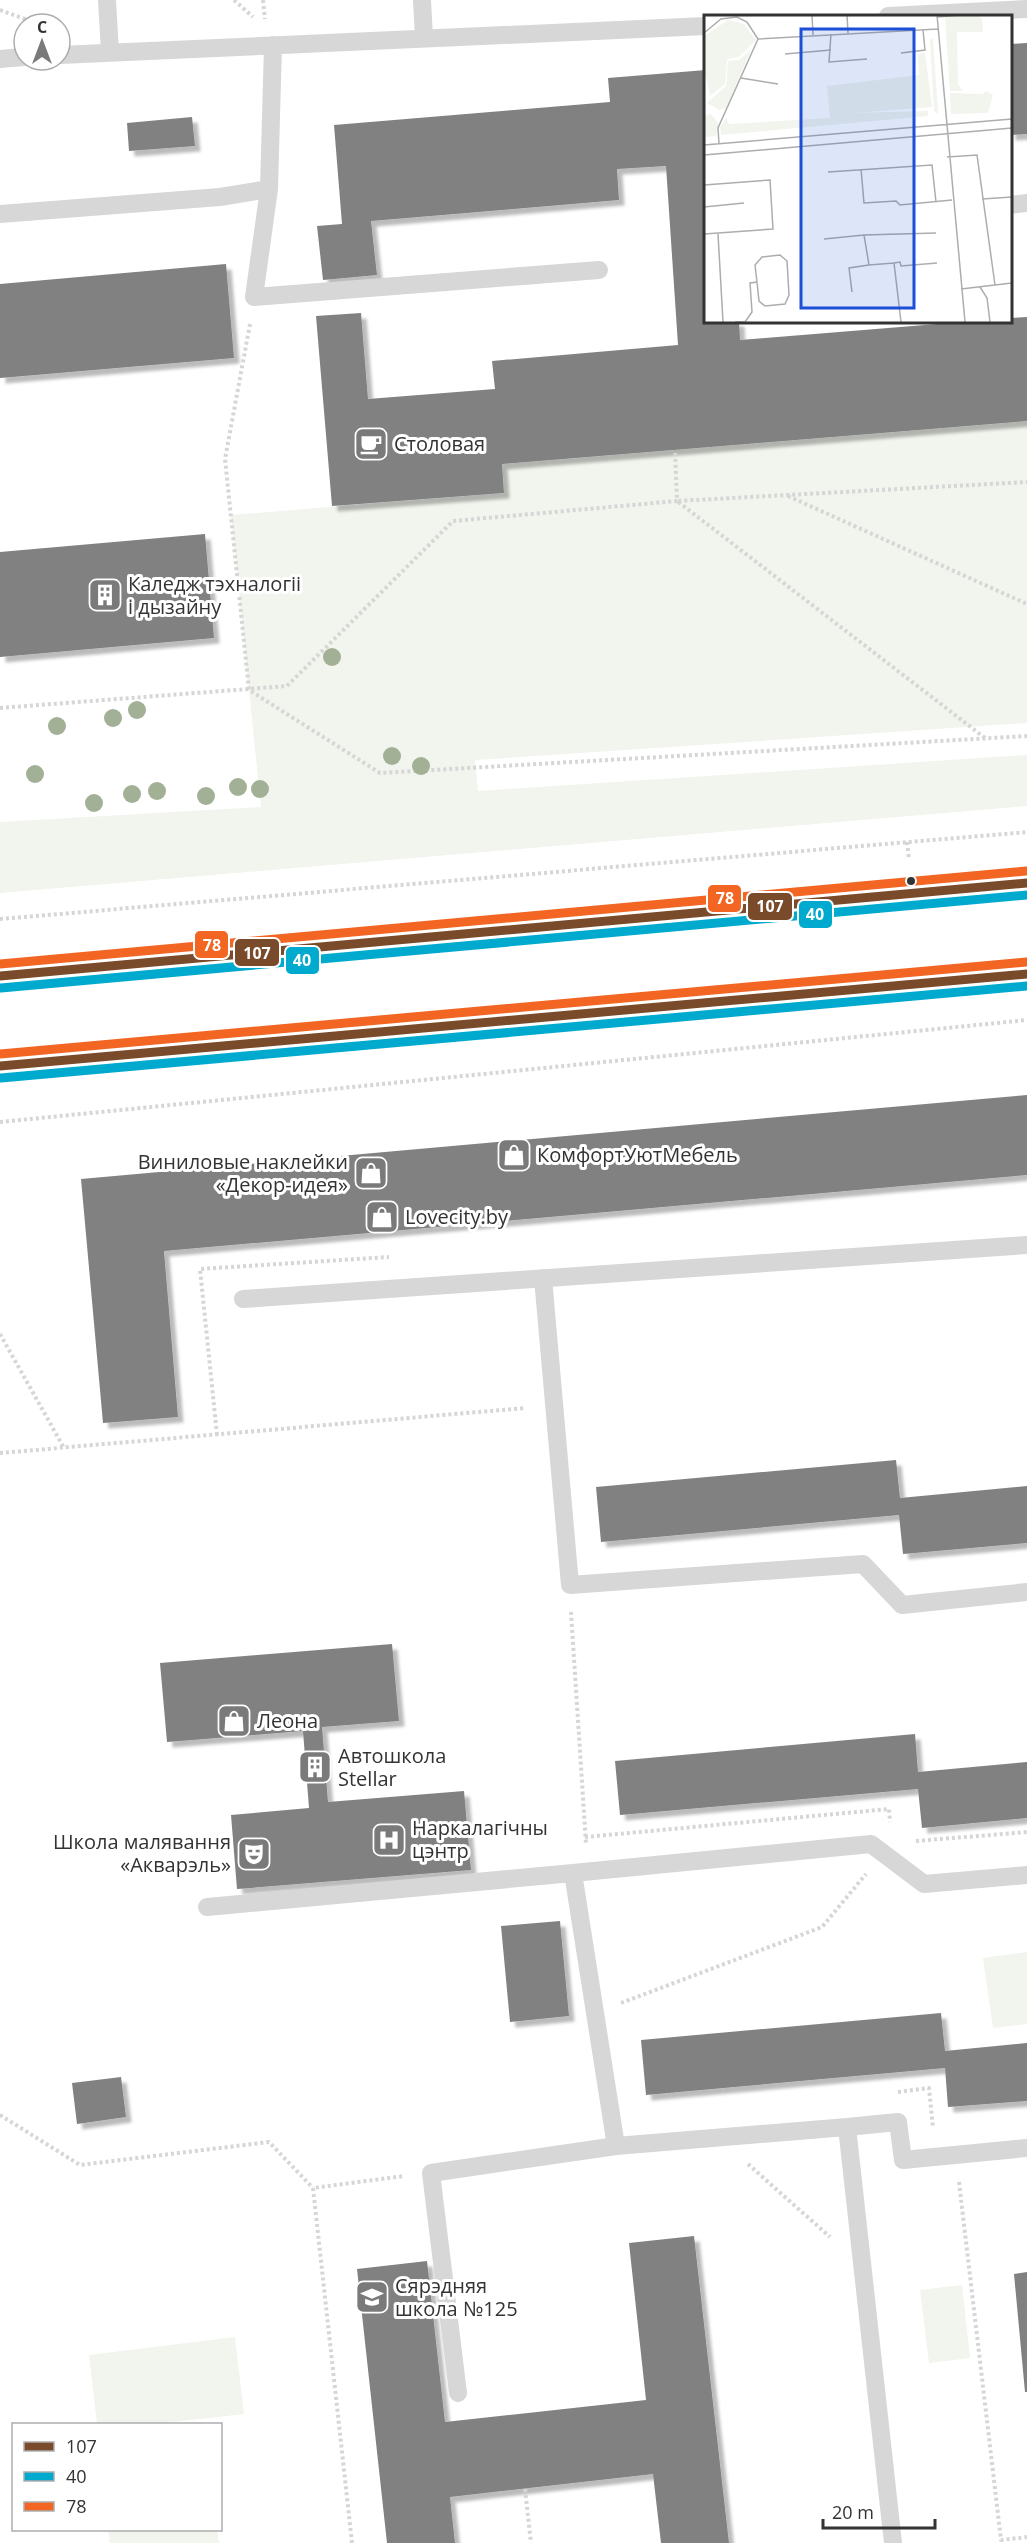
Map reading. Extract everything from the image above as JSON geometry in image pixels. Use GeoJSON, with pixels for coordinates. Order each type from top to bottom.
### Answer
{"type":"FeatureCollection","features":[{"type":"Feature","properties":{"kind":"main road"},"geometry":{"type":"LineString","coordinates":[[0,976],[1027,883]]}},
{"type":"Feature","properties":{"kind":"main road"},"geometry":{"type":"LineString","coordinates":[[0,1066],[1027,974]]}},
{"type":"Feature","properties":{"kind":"lane"},"geometry":{"type":"LineString","coordinates":[[107,0],[110,52]]}},
{"type":"Feature","properties":{"kind":"lane"},"geometry":{"type":"LineString","coordinates":[[422,0],[424,38]]}},
{"type":"Feature","properties":{"kind":"lane"},"geometry":{"type":"LineString","coordinates":[[908,15],[1027,9]]}},
{"type":"Feature","properties":{"kind":"lane"},"geometry":{"type":"LineString","coordinates":[[72,54],[270,37],[424,38],[704,26]]}},
{"type":"Feature","properties":{"kind":"lane"},"geometry":{"type":"LineString","coordinates":[[270,37],[269,189],[254,297],[599,270]]}},
{"type":"Feature","properties":{"kind":"lane"},"geometry":{"type":"LineString","coordinates":[[0,214],[220,197],[269,189]]}},
{"type":"Feature","properties":{"kind":"lane"},"geometry":{"type":"LineString","coordinates":[[1012,205],[1027,203]]}},
{"type":"Feature","properties":{"kind":"lane"},"geometry":{"type":"LineString","coordinates":[[243,1299],[1027,1245]]}},
{"type":"Feature","properties":{"kind":"lane"},"geometry":{"type":"LineString","coordinates":[[543,1278],[552,1405],[570,1586],[863,1564],[902,1605],[1027,1592]]}},
{"type":"Feature","properties":{"kind":"lane"},"geometry":{"type":"LineString","coordinates":[[207,1907],[871,1844],[924,1884],[1027,1875]]}},
{"type":"Feature","properties":{"kind":"lane"},"geometry":{"type":"LineString","coordinates":[[580,1873],[616,2146]]}},
{"type":"Feature","properties":{"kind":"lane"},"geometry":{"type":"LineString","coordinates":[[458,2393],[431,2173],[616,2146],[898,2122],[903,2160],[1027,2148]]}},
{"type":"Feature","properties":{"kind":"lane"},"geometry":{"type":"LineString","coordinates":[[847,2127],[893,2543]]}},
{"type":"Feature","properties":{"kind":"path"},"geometry":{"type":"LineString","coordinates":[[234,0],[258,21]]}},
{"type":"Feature","properties":{"kind":"path"},"geometry":{"type":"LineString","coordinates":[[263,0],[270,37]]}},
{"type":"Feature","properties":{"kind":"path"},"geometry":{"type":"LineString","coordinates":[[249,690],[225,459],[254,297]]}},
{"type":"Feature","properties":{"kind":"path"},"geometry":{"type":"LineString","coordinates":[[675,450],[677,501]]}},
{"type":"Feature","properties":{"kind":"path"},"geometry":{"type":"LineString","coordinates":[[0,708],[287,686],[453,521],[677,501],[1027,482]]}},
{"type":"Feature","properties":{"kind":"path"},"geometry":{"type":"LineString","coordinates":[[788,495],[1027,604]]}},
{"type":"Feature","properties":{"kind":"path"},"geometry":{"type":"LineString","coordinates":[[677,501],[986,739]]}},
{"type":"Feature","properties":{"kind":"path"},"geometry":{"type":"LineString","coordinates":[[249,690],[380,773],[1027,736]]}},
{"type":"Feature","properties":{"kind":"path"},"geometry":{"type":"LineString","coordinates":[[0,919],[1027,832]]}},
{"type":"Feature","properties":{"kind":"path"},"geometry":{"type":"LineString","coordinates":[[0,1122],[1027,1020]]}},
{"type":"Feature","properties":{"kind":"path"},"geometry":{"type":"LineString","coordinates":[[0,1334],[64,1448]]}},
{"type":"Feature","properties":{"kind":"path"},"geometry":{"type":"LineString","coordinates":[[0,1453],[552,1405]]}},
{"type":"Feature","properties":{"kind":"path"},"geometry":{"type":"LineString","coordinates":[[573,1637],[580,1873]]}},
{"type":"Feature","properties":{"kind":"path"},"geometry":{"type":"LineString","coordinates":[[617,2004],[822,1928],[883,1853]]}},
{"type":"Feature","properties":{"kind":"path"},"geometry":{"type":"LineString","coordinates":[[894,2092],[928,2088]]}},
{"type":"Feature","properties":{"kind":"path"},"geometry":{"type":"LineString","coordinates":[[0,2115],[80,2165],[270,2142],[312,2188],[352,2543]]}},
{"type":"Feature","properties":{"kind":"path"},"geometry":{"type":"LineString","coordinates":[[719,2137],[863,2267]]}},
{"type":"Feature","properties":{"kind":"path"},"geometry":{"type":"LineString","coordinates":[[955,2155],[1001,2541],[1027,2537]]}},
{"type":"Feature","properties":{"kind":"path"},"geometry":{"type":"LineString","coordinates":[[312,2188],[431,2173]]}},
{"type":"Feature","properties":{"kind":"path"},"geometry":{"type":"LineString","coordinates":[[525,2489],[531,2543]]}},
{"type":"Feature","properties":{"kind":"shaded area"},"geometry":{"type":"Polygon","coordinates":[[[1027,421],[1027,723],[475,760],[478,791],[1027,755],[1027,806],[0,893],[0,822],[261,807],[231,515],[504,493],[502,464],[1027,421]]]}},
{"type":"Feature","properties":{"kind":"shaded area"},"geometry":{"type":"Polygon","coordinates":[[[1027,1952],[1027,2024],[993,2028],[983,1958],[1027,1952]]]}},
{"type":"Feature","properties":{"kind":"shaded area"},"geometry":{"type":"Polygon","coordinates":[[[962,2285],[970,2358],[929,2363],[920,2290],[962,2285]]]}},
{"type":"Feature","properties":{"kind":"shaded area"},"geometry":{"type":"Polygon","coordinates":[[[235,2337],[244,2414],[165,2423],[97,2423],[89,2355],[235,2337]]]}},
{"type":"Feature","properties":{"kind":"shaded area"},"geometry":{"type":"Polygon","coordinates":[[[108,2531],[217,2531],[219,2543],[110,2543],[108,2531]]]}},
{"type":"Feature","properties":{"kind":"building"},"geometry":{"type":"Polygon","coordinates":[[[1027,43],[1027,134],[1012,135],[1012,44],[1027,43]]]}},
{"type":"Feature","properties":{"kind":"building"},"geometry":{"type":"Polygon","coordinates":[[[704,70],[704,322],[739,322],[740,340],[962,322],[1012,322],[1012,318],[1027,317],[1027,421],[502,464],[504,493],[332,506],[316,316],[361,313],[368,399],[495,389],[492,361],[678,345],[666,166],[617,169],[619,200],[371,221],[377,275],[323,280],[317,226],[342,224],[334,125],[610,102],[608,78],[704,70]]]}},
{"type":"Feature","properties":{"kind":"building"},"geometry":{"type":"Polygon","coordinates":[[[192,117],[195,146],[129,151],[127,123],[192,117]]]}},
{"type":"Feature","properties":{"kind":"building"},"geometry":{"type":"Polygon","coordinates":[[[226,264],[234,358],[0,378],[0,284],[226,264]]]}},
{"type":"Feature","properties":{"kind":"building","name":"Каледж тэхналогіі і дызайну"},"geometry":{"type":"Polygon","coordinates":[[[205,534],[214,638],[0,657],[0,552],[205,534]]]}},
{"type":"Feature","properties":{"kind":"building"},"geometry":{"type":"Polygon","coordinates":[[[1027,1095],[1027,1175],[164,1251],[178,1417],[103,1423],[81,1179],[1027,1095]]]}},
{"type":"Feature","properties":{"kind":"building"},"geometry":{"type":"Polygon","coordinates":[[[896,1460],[900,1498],[1027,1486],[1027,1543],[903,1554],[899,1515],[601,1542],[596,1487],[896,1460]]]}},
{"type":"Feature","properties":{"kind":"building","name":"Автошкола Stellar"},"geometry":{"type":"Polygon","coordinates":[[[392,1644],[399,1721],[322,1727],[328,1802],[464,1791],[471,1870],[237,1889],[231,1815],[309,1808],[303,1731],[167,1742],[160,1663],[392,1644]]]}},
{"type":"Feature","properties":{"kind":"building"},"geometry":{"type":"Polygon","coordinates":[[[915,1734],[918,1772],[1027,1762],[1027,1818],[922,1828],[918,1789],[620,1815],[615,1761],[915,1734]]]}},
{"type":"Feature","properties":{"kind":"building"},"geometry":{"type":"Polygon","coordinates":[[[560,1921],[569,2016],[510,2022],[501,1926],[560,1921]]]}},
{"type":"Feature","properties":{"kind":"building"},"geometry":{"type":"Polygon","coordinates":[[[941,2013],[945,2051],[1027,2043],[1027,2101],[948,2107],[945,2068],[646,2095],[641,2040],[941,2013]]]}},
{"type":"Feature","properties":{"kind":"building"},"geometry":{"type":"Polygon","coordinates":[[[121,2077],[126,2117],[77,2124],[72,2083],[121,2077]]]}},
{"type":"Feature","properties":{"kind":"building"},"geometry":{"type":"Polygon","coordinates":[[[694,2236],[729,2543],[661,2543],[653,2474],[450,2497],[455,2543],[387,2543],[357,2269],[427,2261],[445,2422],[646,2400],[629,2243],[694,2236]]]}},
{"type":"Feature","properties":{"kind":"building"},"geometry":{"type":"Polygon","coordinates":[[[1027,2272],[1027,2392],[1025,2392],[1014,2274],[1027,2272]]]}},
{"type":"Feature","properties":{"kind":"transit line","name":"78"},"geometry":{"type":"LineString","coordinates":[[0,964],[1026,871]]}},
{"type":"Feature","properties":{"kind":"transit line","name":"107"},"geometry":{"type":"LineString","coordinates":[[0,976],[1027,883]]}},
{"type":"Feature","properties":{"kind":"transit line","name":"40"},"geometry":{"type":"LineString","coordinates":[[1,988],[1027,895]]}},
{"type":"Feature","properties":{"kind":"transit line","name":"78"},"geometry":{"type":"LineString","coordinates":[[0,1054],[1026,962]]}},
{"type":"Feature","properties":{"kind":"transit line","name":"107"},"geometry":{"type":"LineString","coordinates":[[0,1066],[1027,974]]}},
{"type":"Feature","properties":{"kind":"transit line","name":"40"},"geometry":{"type":"LineString","coordinates":[[1,1078],[1027,986]]}},
{"type":"Feature","properties":{"kind":"place","name":"Столовая"},"geometry":{"type":"Point","coordinates":[371,444]}},
{"type":"Feature","properties":{"kind":"place","name":"Каледж тэхналогіі і дызайну"},"geometry":{"type":"Point","coordinates":[105,595]}},
{"type":"Feature","properties":{"kind":"place","name":"КомфортУютМебель"},"geometry":{"type":"Point","coordinates":[514,1155]}},
{"type":"Feature","properties":{"kind":"place","name":"Виниловые наклейки «Декор-идея»"},"geometry":{"type":"Point","coordinates":[371,1173]}},
{"type":"Feature","properties":{"kind":"place","name":"Lovecity.by"},"geometry":{"type":"Point","coordinates":[382,1217]}},
{"type":"Feature","properties":{"kind":"place","name":"Леона"},"geometry":{"type":"Point","coordinates":[234,1721]}},
{"type":"Feature","properties":{"kind":"place","name":"Автошкола Stellar"},"geometry":{"type":"Point","coordinates":[315,1767]}},
{"type":"Feature","properties":{"kind":"place","name":"Наркалагічны цэнтр"},"geometry":{"type":"Point","coordinates":[389,1840]}},
{"type":"Feature","properties":{"kind":"place","name":"Школа малявання «Акварэль»"},"geometry":{"type":"Point","coordinates":[254,1854]}},
{"type":"Feature","properties":{"kind":"place","name":"Сярэдняя школа №125"},"geometry":{"type":"Point","coordinates":[372,2297]}}]}
